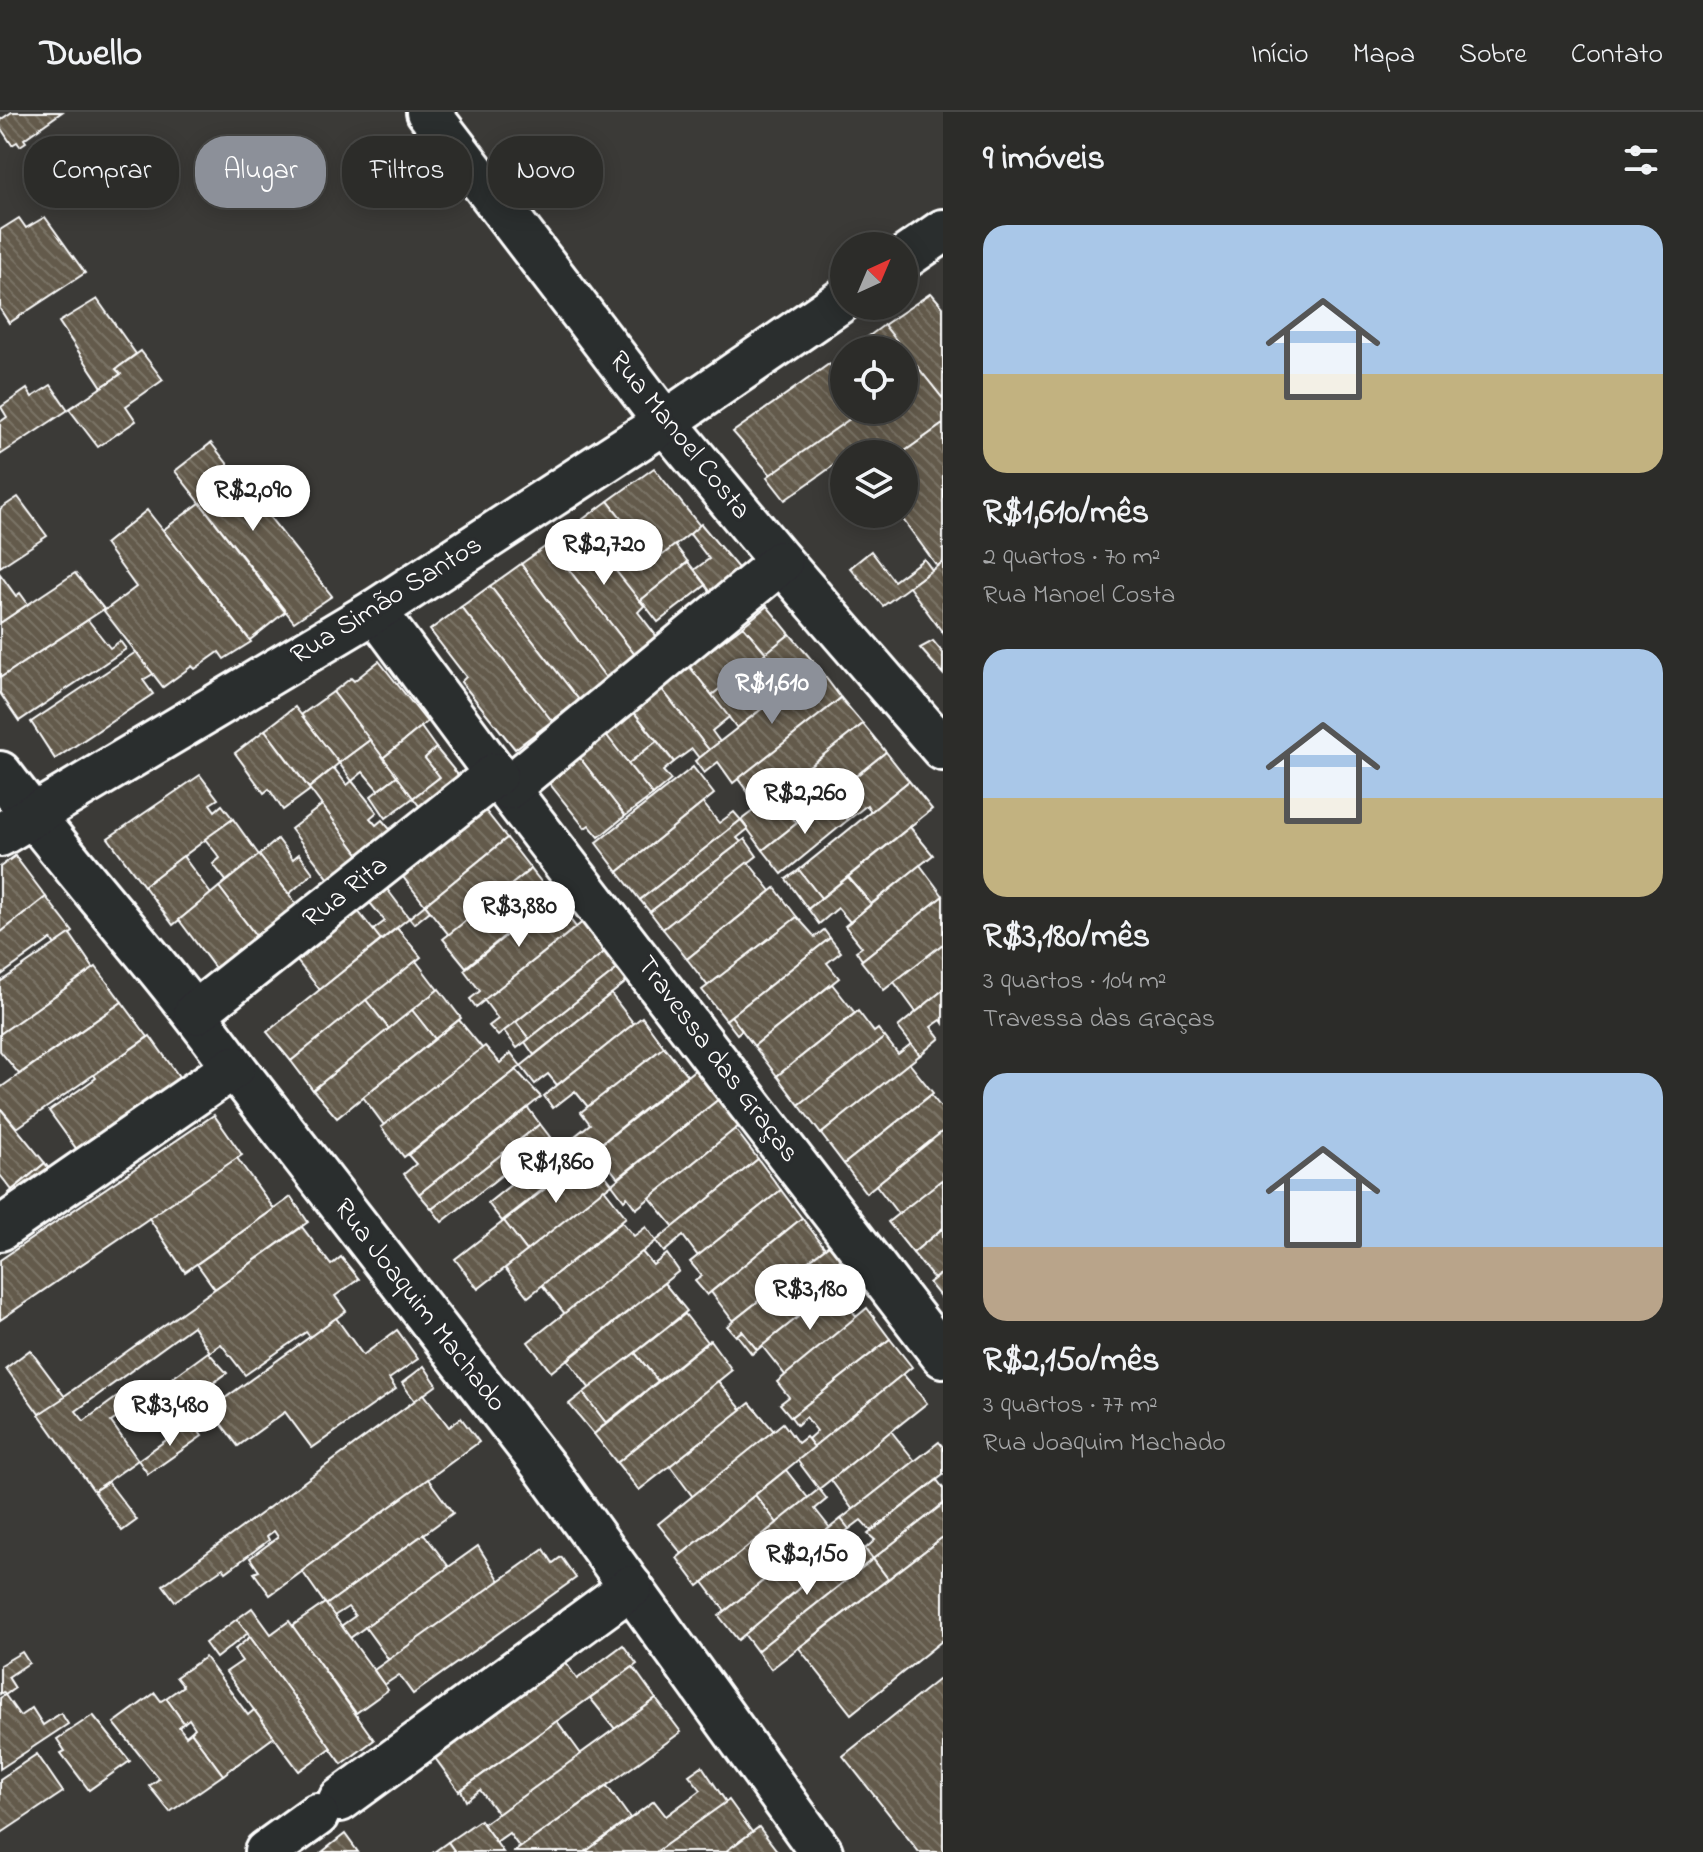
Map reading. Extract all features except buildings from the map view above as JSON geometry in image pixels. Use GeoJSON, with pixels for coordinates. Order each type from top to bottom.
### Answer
{"type":"FeatureCollection","features":[{"type":"Feature","properties":{"kind":"street","name":"Rua Manoel Costa"},"geometry":{"type":"LineString","coordinates":[[428,112],[665,422],[943,749]]}},
{"type":"Feature","properties":{"kind":"street"},"geometry":{"type":"LineString","coordinates":[[918,248],[943,231]]}},
{"type":"Feature","properties":{"kind":"street","name":"Rua Simão Santos"},"geometry":{"type":"LineString","coordinates":[[16,825],[375,611],[665,422],[830,309]]}},
{"type":"Feature","properties":{"kind":"street","name":"Rua Rita"},"geometry":{"type":"LineString","coordinates":[[195,1013],[502,781],[781,562]]}},
{"type":"Feature","properties":{"kind":"street","name":"Travessa das Graças"},"geometry":{"type":"LineString","coordinates":[[375,611],[943,1356]]}},
{"type":"Feature","properties":{"kind":"street","name":"Rua Joaquim Machado"},"geometry":{"type":"LineString","coordinates":[[0,773],[16,825],[195,1013],[545,1468],[821,1852]]}},
{"type":"Feature","properties":{"kind":"street"},"geometry":{"type":"LineString","coordinates":[[0,1229],[234,1067]]}},
{"type":"Feature","properties":{"kind":"street"},"geometry":{"type":"LineString","coordinates":[[266,1852],[631,1587]]}}]}
